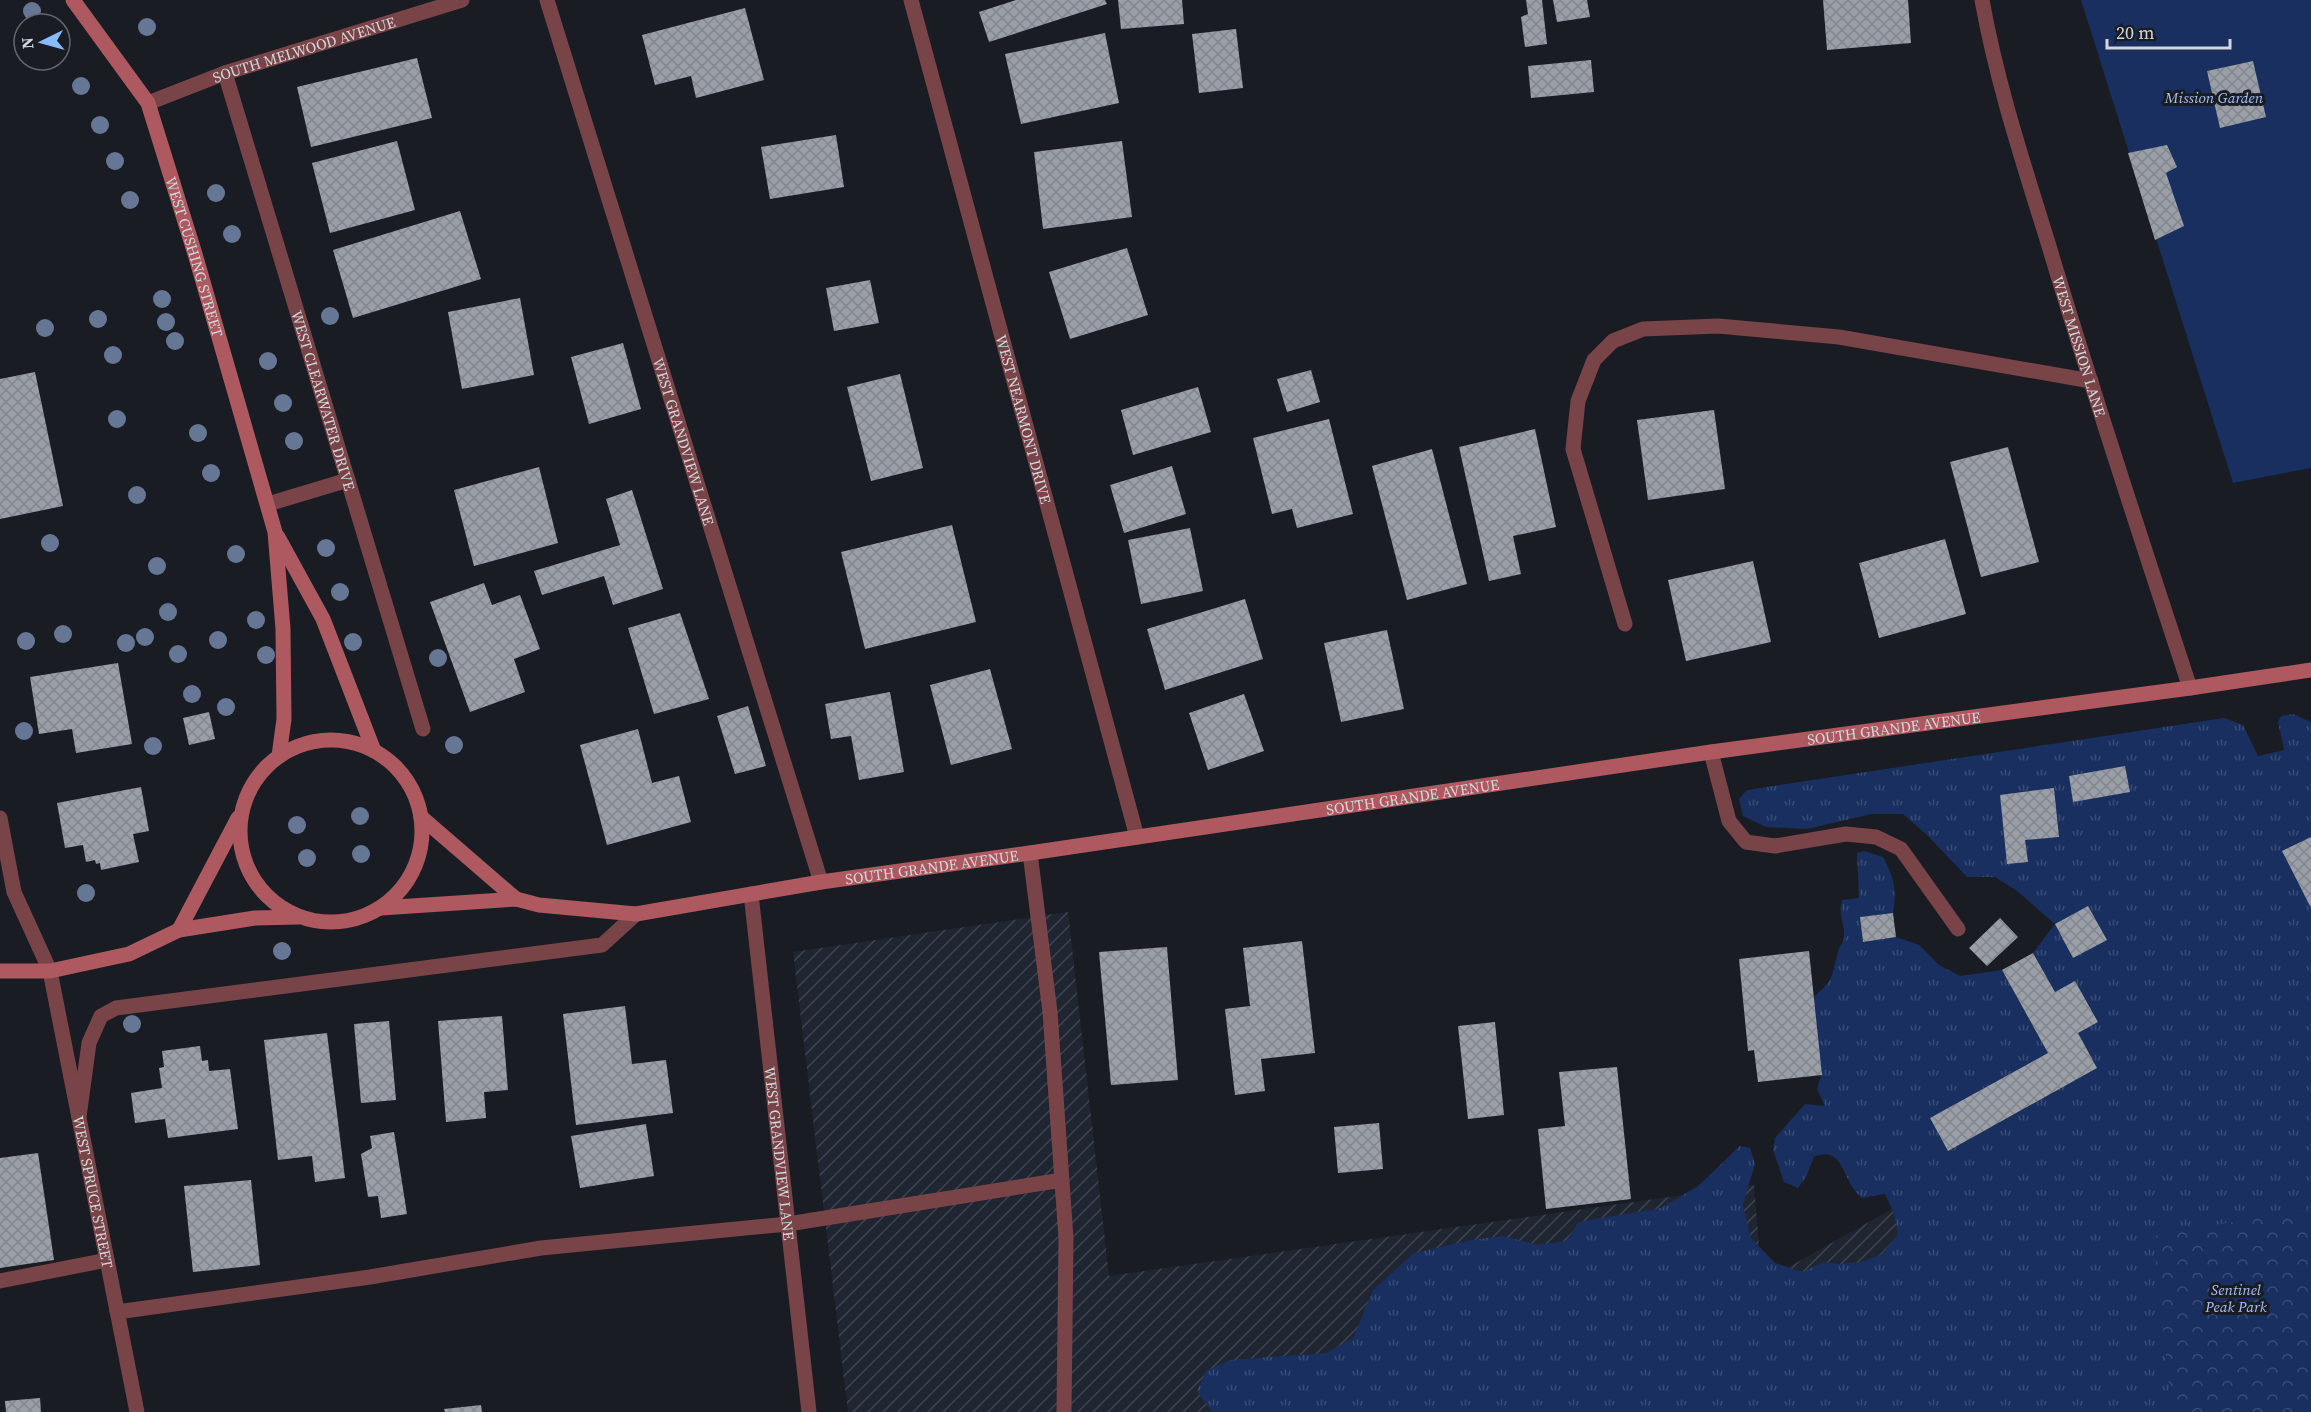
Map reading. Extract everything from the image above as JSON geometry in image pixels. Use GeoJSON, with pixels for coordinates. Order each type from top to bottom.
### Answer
{"type":"FeatureCollection","features":[{"type":"Feature","properties":{"kind":"main road","name":"WEST CUSHING STREET"},"geometry":{"type":"LineString","coordinates":[[73,0],[148,103],[268,504],[275,532],[282,629],[284,719],[279,756]]}},
{"type":"Feature","properties":{"kind":"main road","name":"WEST CUSHING STREET"},"geometry":{"type":"LineString","coordinates":[[275,532],[323,619],[374,751]]}},
{"type":"Feature","properties":{"kind":"main road","name":"SOUTH GRANDE AVENUE"},"geometry":{"type":"LineString","coordinates":[[381,908],[516,898],[539,905],[636,914],[821,882],[1030,854],[1711,752],[2311,670]]}},
{"type":"Feature","properties":{"kind":"main road"},"geometry":{"type":"LineString","coordinates":[[0,971],[50,970],[129,954],[178,930],[255,918],[298,917],[327,923],[355,920],[381,908],[400,891],[414,868],[421,843],[421,817],[413,791],[396,768],[374,751],[351,742],[326,740],[302,745],[279,756],[263,771],[250,789],[242,810],[178,930]]}},
{"type":"Feature","properties":{"kind":"main road"},"geometry":{"type":"LineString","coordinates":[[242,810],[240,836],[246,862],[257,885],[276,904],[298,917]]}},
{"type":"Feature","properties":{"kind":"main road","name":"SOUTH GRANDE AVENUE"},"geometry":{"type":"LineString","coordinates":[[421,817],[516,898]]}},
{"type":"Feature","properties":{"kind":"street","name":"SOUTH MELWOOD AVENUE"},"geometry":{"type":"LineString","coordinates":[[148,103],[225,74],[462,0]]}},
{"type":"Feature","properties":{"kind":"street","name":"WEST GRANDVIEW LANE"},"geometry":{"type":"LineString","coordinates":[[548,0],[821,882]]}},
{"type":"Feature","properties":{"kind":"street","name":"WEST NEARMONT DRIVE"},"geometry":{"type":"LineString","coordinates":[[911,0],[1137,837]]}},
{"type":"Feature","properties":{"kind":"street","name":"WEST MISSION LANE"},"geometry":{"type":"LineString","coordinates":[[1982,0],[1988,35],[2013,128],[2091,381],[2190,688]]}},
{"type":"Feature","properties":{"kind":"street","name":"WEST CLEARWATER DRIVE"},"geometry":{"type":"LineString","coordinates":[[225,74],[423,729]]}},
{"type":"Feature","properties":{"kind":"street"},"geometry":{"type":"LineString","coordinates":[[1625,624],[1573,449],[1578,401],[1594,360],[1613,341],[1643,329],[1718,326],[1839,337],[2091,381]]}},
{"type":"Feature","properties":{"kind":"street"},"geometry":{"type":"LineString","coordinates":[[268,504],[348,480]]}},
{"type":"Feature","properties":{"kind":"street"},"geometry":{"type":"LineString","coordinates":[[1711,752],[1729,821],[1746,842],[1775,846],[1846,834],[1876,837],[1901,849],[1958,929]]}},
{"type":"Feature","properties":{"kind":"street","name":"WEST SPRUCE STREET"},"geometry":{"type":"LineString","coordinates":[[0,818],[14,892],[50,970],[137,1412]]}},
{"type":"Feature","properties":{"kind":"street"},"geometry":{"type":"LineString","coordinates":[[1030,854],[1050,1012],[1066,1238],[1064,1412]]}},
{"type":"Feature","properties":{"kind":"street","name":"WEST GRANDVIEW LANE"},"geometry":{"type":"LineString","coordinates":[[751,894],[810,1412]]}},
{"type":"Feature","properties":{"kind":"street"},"geometry":{"type":"LineString","coordinates":[[79,1117],[89,1042],[101,1016],[116,1008],[602,945],[636,914]]}},
{"type":"Feature","properties":{"kind":"street"},"geometry":{"type":"LineString","coordinates":[[117,1312],[370,1277],[542,1248],[788,1224],[1062,1180]]}},
{"type":"Feature","properties":{"kind":"street"},"geometry":{"type":"LineString","coordinates":[[0,1281],[107,1260]]}},
{"type":"Feature","properties":{"kind":"shaded area"},"geometry":{"type":"Polygon","coordinates":[[[1068,912],[1109,1276],[1754,1185],[1762,1282],[2160,1059],[2173,1412],[848,1412],[793,952],[1068,912]]]}},
{"type":"Feature","properties":{"kind":"green space","name":"Mission Garden"},"geometry":{"type":"Polygon","coordinates":[[[2081,0],[2311,0],[2311,468],[2233,483],[2081,0]]]}},
{"type":"Feature","properties":{"kind":"green space"},"geometry":{"type":"Polygon","coordinates":[[[2293,714],[2311,722],[2311,1412],[1212,1412],[1197,1391],[1206,1371],[1230,1360],[1326,1353],[1353,1338],[1373,1290],[1414,1253],[1472,1240],[1503,1236],[1537,1245],[1566,1241],[1579,1222],[1661,1208],[1698,1186],[1740,1146],[1750,1148],[1755,1164],[1743,1205],[1751,1238],[1775,1263],[1803,1272],[1823,1262],[1839,1264],[1862,1262],[1882,1254],[1898,1234],[1894,1214],[1885,1194],[1862,1198],[1854,1189],[1839,1162],[1830,1155],[1814,1157],[1806,1177],[1798,1188],[1784,1182],[1773,1150],[1775,1138],[1805,1104],[1825,1106],[1817,1089],[1821,1075],[1813,997],[1829,981],[1843,940],[1842,900],[1859,898],[1857,853],[1864,851],[1883,857],[1890,871],[1895,897],[1893,913],[1860,917],[1863,942],[1896,937],[1919,945],[1939,965],[1960,976],[2002,970],[2048,1053],[1931,1118],[1948,1151],[2097,1068],[2078,1033],[2098,1021],[2075,982],[2055,992],[2033,953],[2055,924],[2016,890],[1995,877],[1967,877],[1928,836],[1903,814],[1872,814],[1807,829],[1766,827],[1743,816],[1739,799],[1747,790],[2224,718],[2243,725],[2258,756],[2284,750],[2278,722],[2281,716],[2293,714]]]}},
{"type":"Feature","properties":{"kind":"green space","name":"Sentinel Peak Park"},"geometry":{"type":"Polygon","coordinates":[[[2311,1208],[2311,1412],[2172,1412],[2153,1236],[2311,1208]]]}},
{"type":"Feature","properties":{"kind":"building"},"geometry":{"type":"Polygon","coordinates":[[[1016,0],[1105,0],[1107,4],[989,42],[979,12],[1016,0]]]}},
{"type":"Feature","properties":{"kind":"building"},"geometry":{"type":"Polygon","coordinates":[[[1118,0],[1182,0],[1184,24],[1121,29],[1118,0]]]}},
{"type":"Feature","properties":{"kind":"building"},"geometry":{"type":"Polygon","coordinates":[[[1526,0],[1542,0],[1547,44],[1525,47],[1521,17],[1528,14],[1526,0]]]}},
{"type":"Feature","properties":{"kind":"building"},"geometry":{"type":"Polygon","coordinates":[[[1553,0],[1587,0],[1590,17],[1557,22],[1553,0]]]}},
{"type":"Feature","properties":{"kind":"building"},"geometry":{"type":"Polygon","coordinates":[[[1823,0],[1908,0],[1911,43],[1827,50],[1823,0]]]}},
{"type":"Feature","properties":{"kind":"building"},"geometry":{"type":"Polygon","coordinates":[[[745,8],[764,80],[696,98],[691,76],[655,85],[642,35],[745,8]]]}},
{"type":"Feature","properties":{"kind":"building"},"geometry":{"type":"Polygon","coordinates":[[[1236,29],[1243,88],[1199,93],[1192,34],[1236,29]]]}},
{"type":"Feature","properties":{"kind":"building"},"geometry":{"type":"Polygon","coordinates":[[[1105,33],[1119,103],[1021,124],[1005,54],[1105,33]]]}},
{"type":"Feature","properties":{"kind":"building"},"geometry":{"type":"Polygon","coordinates":[[[417,58],[432,118],[311,147],[297,87],[417,58]]]}},
{"type":"Feature","properties":{"kind":"building"},"geometry":{"type":"Polygon","coordinates":[[[1591,60],[1594,92],[1531,98],[1528,66],[1591,60]]]}},
{"type":"Feature","properties":{"kind":"building"},"geometry":{"type":"Polygon","coordinates":[[[2253,61],[2266,117],[2220,128],[2207,71],[2253,61]]]}},
{"type":"Feature","properties":{"kind":"building"},"geometry":{"type":"Polygon","coordinates":[[[836,135],[844,187],[770,199],[761,147],[836,135]]]}},
{"type":"Feature","properties":{"kind":"building"},"geometry":{"type":"Polygon","coordinates":[[[397,141],[415,210],[330,233],[312,163],[397,141]]]}},
{"type":"Feature","properties":{"kind":"building"},"geometry":{"type":"Polygon","coordinates":[[[1122,141],[1132,217],[1043,229],[1034,152],[1122,141]]]}},
{"type":"Feature","properties":{"kind":"building"},"geometry":{"type":"Polygon","coordinates":[[[2167,145],[2177,167],[2166,173],[2184,226],[2155,240],[2128,153],[2167,145]]]}},
{"type":"Feature","properties":{"kind":"building"},"geometry":{"type":"Polygon","coordinates":[[[460,211],[481,279],[353,318],[333,250],[460,211]]]}},
{"type":"Feature","properties":{"kind":"building"},"geometry":{"type":"Polygon","coordinates":[[[1127,248],[1148,315],[1070,339],[1049,272],[1127,248]]]}},
{"type":"Feature","properties":{"kind":"building"},"geometry":{"type":"Polygon","coordinates":[[[870,280],[879,323],[834,331],[826,288],[870,280]]]}},
{"type":"Feature","properties":{"kind":"building"},"geometry":{"type":"Polygon","coordinates":[[[520,298],[534,375],[462,389],[448,312],[520,298]]]}},
{"type":"Feature","properties":{"kind":"building"},"geometry":{"type":"Polygon","coordinates":[[[623,343],[641,409],[589,424],[571,357],[623,343]]]}},
{"type":"Feature","properties":{"kind":"building"},"geometry":{"type":"Polygon","coordinates":[[[1311,370],[1320,402],[1287,412],[1277,379],[1311,370]]]}},
{"type":"Feature","properties":{"kind":"building"},"geometry":{"type":"Polygon","coordinates":[[[35,372],[63,506],[0,519],[0,379],[35,372]]]}},
{"type":"Feature","properties":{"kind":"building"},"geometry":{"type":"Polygon","coordinates":[[[900,374],[923,468],[871,481],[847,387],[900,374]]]}},
{"type":"Feature","properties":{"kind":"building"},"geometry":{"type":"Polygon","coordinates":[[[1198,387],[1211,432],[1133,455],[1121,410],[1198,387]]]}},
{"type":"Feature","properties":{"kind":"building"},"geometry":{"type":"Polygon","coordinates":[[[1714,410],[1725,489],[1648,500],[1637,420],[1714,410]]]}},
{"type":"Feature","properties":{"kind":"building"},"geometry":{"type":"Polygon","coordinates":[[[1329,419],[1353,514],[1297,528],[1292,509],[1272,514],[1253,438],[1329,419]]]}},
{"type":"Feature","properties":{"kind":"building"},"geometry":{"type":"Polygon","coordinates":[[[1535,429],[1556,527],[1513,536],[1521,574],[1489,581],[1459,447],[1535,429]]]}},
{"type":"Feature","properties":{"kind":"building"},"geometry":{"type":"Polygon","coordinates":[[[2008,447],[2039,562],[1981,577],[1950,462],[2008,447]]]}},
{"type":"Feature","properties":{"kind":"building"},"geometry":{"type":"Polygon","coordinates":[[[1432,449],[1467,584],[1407,600],[1372,466],[1432,449]]]}},
{"type":"Feature","properties":{"kind":"building"},"geometry":{"type":"Polygon","coordinates":[[[1172,466],[1186,514],[1124,533],[1110,485],[1172,466]]]}},
{"type":"Feature","properties":{"kind":"building"},"geometry":{"type":"Polygon","coordinates":[[[539,467],[558,543],[474,566],[454,490],[539,467]]]}},
{"type":"Feature","properties":{"kind":"building"},"geometry":{"type":"Polygon","coordinates":[[[632,490],[663,589],[613,605],[604,576],[542,595],[534,571],[620,545],[606,499],[632,490]]]}},
{"type":"Feature","properties":{"kind":"building"},"geometry":{"type":"Polygon","coordinates":[[[952,525],[976,622],[865,649],[841,552],[952,525]]]}},
{"type":"Feature","properties":{"kind":"building"},"geometry":{"type":"Polygon","coordinates":[[[1190,528],[1203,591],[1141,604],[1128,540],[1190,528]]]}},
{"type":"Feature","properties":{"kind":"building"},"geometry":{"type":"Polygon","coordinates":[[[1945,539],[1966,614],[1879,638],[1859,563],[1945,539]]]}},
{"type":"Feature","properties":{"kind":"building"},"geometry":{"type":"Polygon","coordinates":[[[1753,561],[1771,642],[1686,661],[1668,580],[1753,561]]]}},
{"type":"Feature","properties":{"kind":"building"},"geometry":{"type":"Polygon","coordinates":[[[484,583],[492,605],[520,595],[540,649],[514,659],[525,692],[470,712],[430,602],[484,583]]]}},
{"type":"Feature","properties":{"kind":"building"},"geometry":{"type":"Polygon","coordinates":[[[1245,599],[1263,659],[1165,690],[1147,629],[1245,599]]]}},
{"type":"Feature","properties":{"kind":"building"},"geometry":{"type":"Polygon","coordinates":[[[680,613],[709,699],[654,714],[628,628],[680,613]]]}},
{"type":"Feature","properties":{"kind":"building"},"geometry":{"type":"Polygon","coordinates":[[[1387,630],[1404,709],[1341,722],[1324,643],[1387,630]]]}},
{"type":"Feature","properties":{"kind":"building"},"geometry":{"type":"Polygon","coordinates":[[[118,663],[132,744],[76,753],[72,729],[39,734],[30,677],[118,663]]]}},
{"type":"Feature","properties":{"kind":"building"},"geometry":{"type":"Polygon","coordinates":[[[990,669],[1012,749],[951,765],[930,685],[990,669]]]}},
{"type":"Feature","properties":{"kind":"building"},"geometry":{"type":"Polygon","coordinates":[[[890,692],[904,772],[859,780],[851,736],[831,739],[825,704],[890,692]]]}},
{"type":"Feature","properties":{"kind":"building"},"geometry":{"type":"Polygon","coordinates":[[[1244,694],[1264,751],[1208,770],[1189,713],[1244,694]]]}},
{"type":"Feature","properties":{"kind":"building"},"geometry":{"type":"Polygon","coordinates":[[[748,706],[766,766],[735,774],[717,716],[748,706]]]}},
{"type":"Feature","properties":{"kind":"building"},"geometry":{"type":"Polygon","coordinates":[[[209,712],[215,739],[189,745],[183,718],[209,712]]]}},
{"type":"Feature","properties":{"kind":"building"},"geometry":{"type":"Polygon","coordinates":[[[638,729],[652,783],[679,776],[691,822],[607,845],[580,745],[638,729]]]}},
{"type":"Feature","properties":{"kind":"building"},"geometry":{"type":"Polygon","coordinates":[[[2125,766],[2130,792],[2073,802],[2069,776],[2125,766]]]}},
{"type":"Feature","properties":{"kind":"building"},"geometry":{"type":"Polygon","coordinates":[[[141,787],[149,831],[133,834],[139,862],[101,870],[100,863],[96,864],[95,860],[86,862],[83,845],[65,848],[57,803],[141,787]]]}},
{"type":"Feature","properties":{"kind":"building"},"geometry":{"type":"Polygon","coordinates":[[[2054,788],[2059,837],[2025,840],[2028,862],[2007,864],[2000,795],[2054,788]]]}},
{"type":"Feature","properties":{"kind":"building"},"geometry":{"type":"Polygon","coordinates":[[[2311,837],[2311,908],[2282,851],[2311,837]]]}},
{"type":"Feature","properties":{"kind":"building"},"geometry":{"type":"Polygon","coordinates":[[[2088,906],[2107,940],[2073,958],[2055,924],[2088,906]]]}},
{"type":"Feature","properties":{"kind":"building"},"geometry":{"type":"Polygon","coordinates":[[[1893,913],[1896,937],[1863,942],[1860,917],[1893,913]]]}},
{"type":"Feature","properties":{"kind":"building"},"geometry":{"type":"Polygon","coordinates":[[[2000,918],[2018,937],[1987,966],[1969,948],[2000,918]]]}},
{"type":"Feature","properties":{"kind":"building"},"geometry":{"type":"Polygon","coordinates":[[[1302,941],[1315,1053],[1261,1059],[1265,1091],[1235,1095],[1225,1009],[1250,1006],[1243,948],[1302,941]]]}},
{"type":"Feature","properties":{"kind":"building"},"geometry":{"type":"Polygon","coordinates":[[[1167,947],[1178,1080],[1111,1085],[1099,952],[1167,947]]]}},
{"type":"Feature","properties":{"kind":"building"},"geometry":{"type":"Polygon","coordinates":[[[1809,951],[1822,1075],[1758,1082],[1754,1050],[1748,1051],[1739,959],[1809,951]]]}},
{"type":"Feature","properties":{"kind":"building"},"geometry":{"type":"Polygon","coordinates":[[[2033,953],[2055,992],[2075,981],[2098,1022],[2078,1033],[2097,1068],[1948,1151],[1930,1118],[2048,1053],[2002,970],[2033,953]]]}},
{"type":"Feature","properties":{"kind":"building"},"geometry":{"type":"Polygon","coordinates":[[[625,1006],[632,1064],[666,1060],[673,1113],[576,1125],[563,1014],[625,1006]]]}},
{"type":"Feature","properties":{"kind":"building"},"geometry":{"type":"Polygon","coordinates":[[[502,1016],[508,1090],[484,1092],[486,1118],[446,1122],[438,1021],[502,1016]]]}},
{"type":"Feature","properties":{"kind":"building"},"geometry":{"type":"Polygon","coordinates":[[[389,1021],[396,1100],[361,1103],[354,1024],[389,1021]]]}},
{"type":"Feature","properties":{"kind":"building"},"geometry":{"type":"Polygon","coordinates":[[[1495,1022],[1504,1115],[1468,1119],[1458,1026],[1495,1022]]]}},
{"type":"Feature","properties":{"kind":"building"},"geometry":{"type":"Polygon","coordinates":[[[327,1033],[345,1178],[315,1182],[312,1156],[278,1160],[264,1040],[327,1033]]]}},
{"type":"Feature","properties":{"kind":"building"},"geometry":{"type":"Polygon","coordinates":[[[200,1046],[202,1061],[208,1060],[209,1071],[230,1069],[238,1129],[168,1138],[165,1119],[135,1123],[131,1093],[162,1088],[159,1068],[164,1067],[162,1051],[200,1046]]]}},
{"type":"Feature","properties":{"kind":"building"},"geometry":{"type":"Polygon","coordinates":[[[1617,1067],[1631,1199],[1546,1209],[1538,1129],[1565,1126],[1559,1072],[1617,1067]]]}},
{"type":"Feature","properties":{"kind":"building"},"geometry":{"type":"Polygon","coordinates":[[[1379,1123],[1383,1169],[1338,1173],[1334,1127],[1379,1123]]]}},
{"type":"Feature","properties":{"kind":"building"},"geometry":{"type":"Polygon","coordinates":[[[646,1124],[654,1176],[580,1188],[571,1136],[646,1124]]]}},
{"type":"Feature","properties":{"kind":"building"},"geometry":{"type":"Polygon","coordinates":[[[394,1132],[407,1214],[381,1218],[378,1196],[368,1197],[361,1154],[372,1148],[370,1136],[394,1132]]]}},
{"type":"Feature","properties":{"kind":"building"},"geometry":{"type":"Polygon","coordinates":[[[38,1153],[54,1260],[0,1268],[0,1158],[38,1153]]]}},
{"type":"Feature","properties":{"kind":"building"},"geometry":{"type":"Polygon","coordinates":[[[251,1180],[260,1265],[193,1272],[184,1186],[251,1180]]]}},
{"type":"Feature","properties":{"kind":"building"},"geometry":{"type":"Polygon","coordinates":[[[40,1398],[41,1412],[6,1412],[5,1401],[40,1398]]]}},
{"type":"Feature","properties":{"kind":"building"},"geometry":{"type":"Polygon","coordinates":[[[481,1405],[482,1412],[445,1412],[444,1409],[481,1405]]]}}]}
